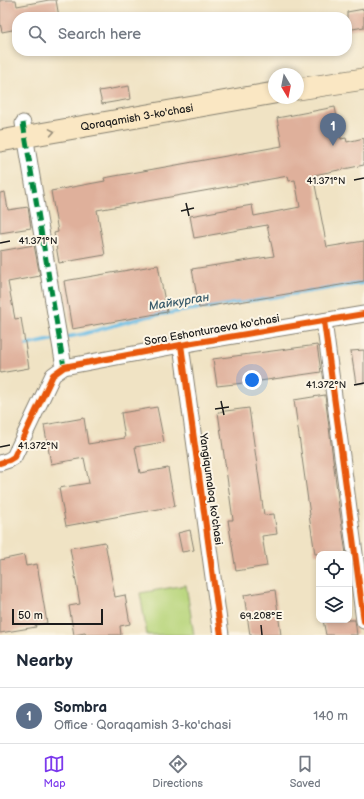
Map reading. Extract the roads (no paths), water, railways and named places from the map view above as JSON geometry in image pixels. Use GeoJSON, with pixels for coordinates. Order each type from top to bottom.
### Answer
{"type":"FeatureCollection","features":[{"type":"Feature","properties":{"kind":"main road"},"geometry":{"type":"LineString","coordinates":[[304,76],[364,67]]}},
{"type":"Feature","properties":{"kind":"main road"},"geometry":{"type":"LineString","coordinates":[[304,88],[364,78]]}},
{"type":"Feature","properties":{"kind":"main road","name":"Qoraqamish 3-ko'chasi"},"geometry":{"type":"LineString","coordinates":[[0,141],[24,130],[201,92],[268,82]]}},
{"type":"Feature","properties":{"kind":"main road","name":"Qoraqamish 3-ko'chasi"},"geometry":{"type":"LineString","coordinates":[[0,126],[24,130],[268,94]]}},
{"type":"Feature","properties":{"kind":"street"},"geometry":{"type":"LineString","coordinates":[[0,463],[14,457],[53,375],[64,367],[24,130]]}},
{"type":"Feature","properties":{"kind":"street","name":"Sora Eshonturaeva ko'chasi"},"geometry":{"type":"LineString","coordinates":[[64,367],[180,345],[364,314]]}},
{"type":"Feature","properties":{"kind":"street"},"geometry":{"type":"LineString","coordinates":[[324,321],[364,621]]}},
{"type":"Feature","properties":{"kind":"street","name":"Yangiqumaloq ko'chasi"},"geometry":{"type":"LineString","coordinates":[[180,345],[221,635]]}},
{"type":"Feature","properties":{"kind":"waterway","name":"Майкурган"},"geometry":{"type":"LineString","coordinates":[[62,338],[83,334],[145,317],[364,283]]}},
{"type":"Feature","properties":{"kind":"waterway","name":"Майкурган"},"geometry":{"type":"LineString","coordinates":[[21,346],[56,339]]}},
{"type":"Feature","properties":{"kind":"place","name":"Sombra"},"geometry":{"type":"Point","coordinates":[333,146]}}]}
